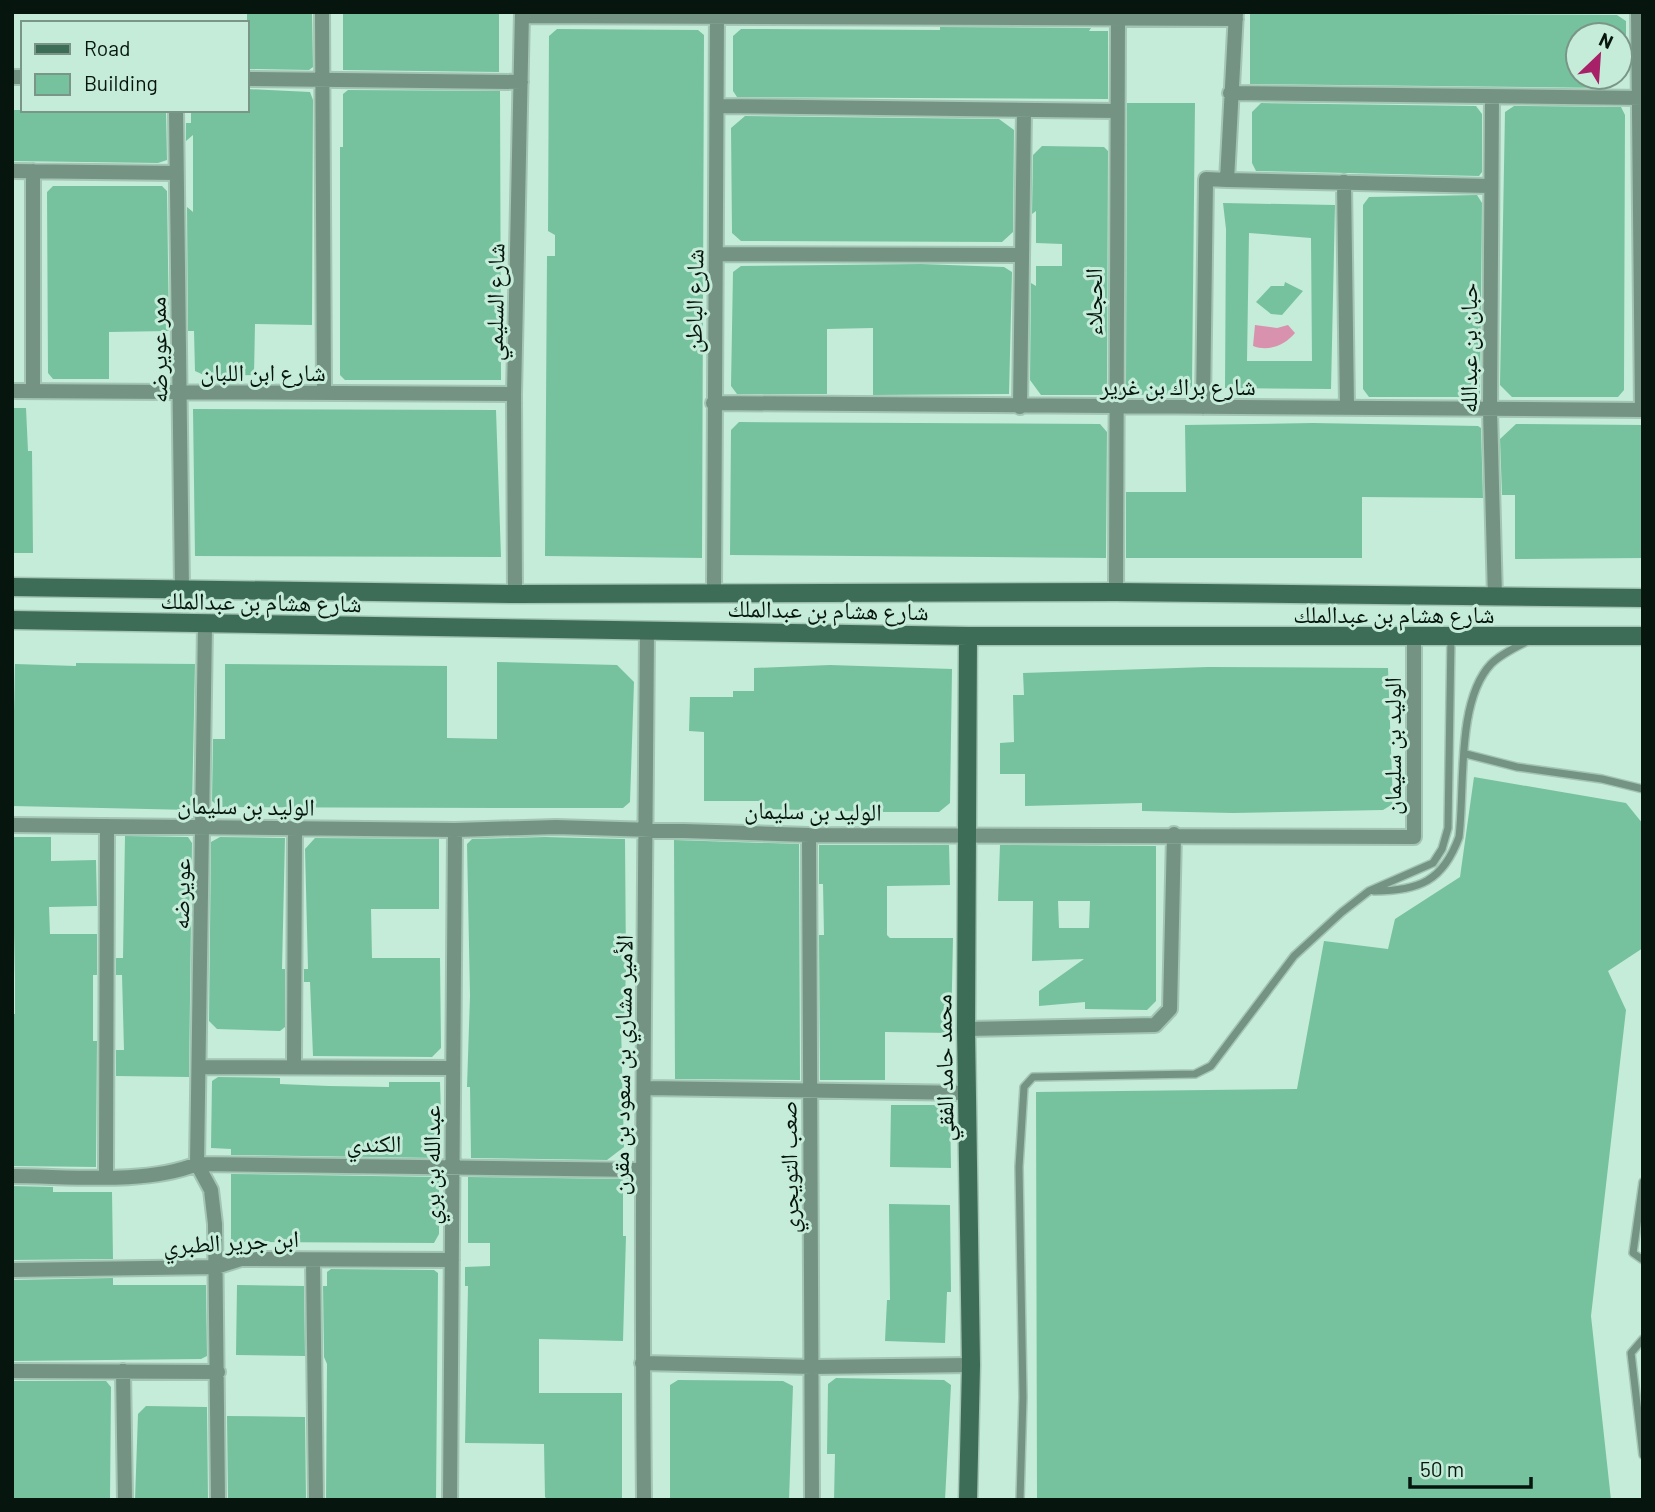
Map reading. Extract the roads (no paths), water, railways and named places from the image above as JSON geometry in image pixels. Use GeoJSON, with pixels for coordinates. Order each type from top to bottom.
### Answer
{"type":"FeatureCollection","features":[{"type":"Feature","properties":{"kind":"street"},"geometry":{"type":"LineString","coordinates":[[322,12],[324,393]]}},
{"type":"Feature","properties":{"kind":"street"},"geometry":{"type":"LineString","coordinates":[[1638,12],[1642,98],[1642,410]]}},
{"type":"Feature","properties":{"kind":"street"},"geometry":{"type":"LineString","coordinates":[[522,14],[1236,16],[1227,180]]}},
{"type":"Feature","properties":{"kind":"street","name":"شارع السليمي"},"geometry":{"type":"LineString","coordinates":[[515,594],[514,394],[522,14]]}},
{"type":"Feature","properties":{"kind":"street","name":"شارع الباطن"},"geometry":{"type":"LineString","coordinates":[[714,591],[717,15]]}},
{"type":"Feature","properties":{"kind":"street","name":"الحجلاء"},"geometry":{"type":"LineString","coordinates":[[1116,592],[1118,15]]}},
{"type":"Feature","properties":{"kind":"street"},"geometry":{"type":"LineString","coordinates":[[248,79],[521,82]]}},
{"type":"Feature","properties":{"kind":"street"},"geometry":{"type":"LineString","coordinates":[[1230,93],[1642,98]]}},
{"type":"Feature","properties":{"kind":"street","name":"حبان بن عبدالله"},"geometry":{"type":"LineString","coordinates":[[1492,97],[1489,186],[1494,598]]}},
{"type":"Feature","properties":{"kind":"street"},"geometry":{"type":"LineString","coordinates":[[717,106],[1116,111]]}},
{"type":"Feature","properties":{"kind":"street"},"geometry":{"type":"LineString","coordinates":[[1020,407],[1024,110]]}},
{"type":"Feature","properties":{"kind":"street","name":"ممر عويرضه"},"geometry":{"type":"LineString","coordinates":[[176,112],[182,589]]}},
{"type":"Feature","properties":{"kind":"street"},"geometry":{"type":"LineString","coordinates":[[12,171],[176,173]]}},
{"type":"Feature","properties":{"kind":"street"},"geometry":{"type":"LineString","coordinates":[[33,171],[33,391]]}},
{"type":"Feature","properties":{"kind":"street"},"geometry":{"type":"LineString","coordinates":[[1203,407],[1206,179],[1489,186]]}},
{"type":"Feature","properties":{"kind":"street"},"geometry":{"type":"LineString","coordinates":[[1345,182],[1347,407]]}},
{"type":"Feature","properties":{"kind":"street"},"geometry":{"type":"LineString","coordinates":[[717,254],[1021,255]]}},
{"type":"Feature","properties":{"kind":"street","name":"شارع ابن اللبان"},"geometry":{"type":"LineString","coordinates":[[12,391],[514,394]]}},
{"type":"Feature","properties":{"kind":"street","name":"شارع براك بن غرير"},"geometry":{"type":"LineString","coordinates":[[713,402],[1115,408],[1642,410]]}},
{"type":"Feature","properties":{"kind":"street","name":"شارع هشام بن عبدالملك"},"geometry":{"type":"LineString","coordinates":[[12,587],[515,594],[714,591],[1116,592],[1643,598]]}},
{"type":"Feature","properties":{"kind":"street","name":"شارع هشام بن عبدالملك"},"geometry":{"type":"LineString","coordinates":[[12,620],[968,636],[1643,636]]}},
{"type":"Feature","properties":{"kind":"street","name":"عويرضه"},"geometry":{"type":"LineString","coordinates":[[197,1164],[205,625]]}},
{"type":"Feature","properties":{"kind":"street","name":"الأمير مشاري بن سعود بن مقرن"},"geometry":{"type":"LineString","coordinates":[[644,1500],[642,1170],[646,1088],[647,631]]}},
{"type":"Feature","properties":{"kind":"street","name":"محمد حامد الفقي"},"geometry":{"type":"LineString","coordinates":[[968,636],[966,1029],[971,1365],[968,1500]]}},
{"type":"Feature","properties":{"kind":"street","name":"الوليد بن سليمان"},"geometry":{"type":"LineString","coordinates":[[12,825],[455,830],[646,829],[809,835],[1174,834],[1414,837],[1414,638]]}},
{"type":"Feature","properties":{"kind":"street"},"geometry":{"type":"LineString","coordinates":[[106,1176],[107,826]]}},
{"type":"Feature","properties":{"kind":"street"},"geometry":{"type":"LineString","coordinates":[[295,828],[295,1065]]}},
{"type":"Feature","properties":{"kind":"street","name":"عبدالله بن بري"},"geometry":{"type":"LineString","coordinates":[[450,1500],[455,830]]}},
{"type":"Feature","properties":{"kind":"street"},"geometry":{"type":"LineString","coordinates":[[966,1029],[1155,1025],[1170,1009],[1174,834]]}},
{"type":"Feature","properties":{"kind":"street","name":"صعب التويجري"},"geometry":{"type":"LineString","coordinates":[[809,835],[812,1500]]}},
{"type":"Feature","properties":{"kind":"street"},"geometry":{"type":"LineString","coordinates":[[200,1067],[295,1065],[453,1068]]}},
{"type":"Feature","properties":{"kind":"street"},"geometry":{"type":"LineString","coordinates":[[646,1088],[968,1093]]}},
{"type":"Feature","properties":{"kind":"street"},"geometry":{"type":"LineString","coordinates":[[197,1164],[211,1190],[216,1268],[218,1500]]}},
{"type":"Feature","properties":{"kind":"street","name":"الكندي"},"geometry":{"type":"LineString","coordinates":[[12,1175],[106,1176],[176,1172],[197,1164],[452,1165],[642,1170]]}},
{"type":"Feature","properties":{"kind":"street","name":"ابن جرير الطبري"},"geometry":{"type":"LineString","coordinates":[[12,1270],[216,1268],[241,1259],[452,1260]]}},
{"type":"Feature","properties":{"kind":"street"},"geometry":{"type":"LineString","coordinates":[[313,1260],[316,1500]]}},
{"type":"Feature","properties":{"kind":"street"},"geometry":{"type":"LineString","coordinates":[[642,1363],[812,1367],[971,1365]]}},
{"type":"Feature","properties":{"kind":"street"},"geometry":{"type":"LineString","coordinates":[[12,1371],[218,1372]]}},
{"type":"Feature","properties":{"kind":"street"},"geometry":{"type":"LineString","coordinates":[[123,1371],[125,1500]]}},
{"type":"Feature","properties":{"kind":"lane"},"geometry":{"type":"LineString","coordinates":[[1020,1500],[1023,1396],[1019,1167],[1024,1087],[1033,1077],[1195,1074],[1212,1066],[1294,956],[1369,891],[1433,863],[1442,849],[1448,828],[1451,637]]}},
{"type":"Feature","properties":{"kind":"lane"},"geometry":{"type":"LineString","coordinates":[[1369,891],[1399,891],[1428,881],[1442,871],[1459,837],[1468,711],[1479,680],[1492,663],[1534,638]]}},
{"type":"Feature","properties":{"kind":"lane"},"geometry":{"type":"LineString","coordinates":[[1466,754],[1517,767],[1602,779],[1643,789]]}},
{"type":"Feature","properties":{"kind":"lane"},"geometry":{"type":"LineString","coordinates":[[1643,1182],[1633,1253],[1643,1260]]}},
{"type":"Feature","properties":{"kind":"lane"},"geometry":{"type":"LineString","coordinates":[[1643,1339],[1631,1353],[1639,1395],[1643,1455]]}},
{"type":"Feature","properties":{"kind":"lane"},"geometry":{"type":"LineString","coordinates":[[1632,1365],[1643,1364]]}}]}
